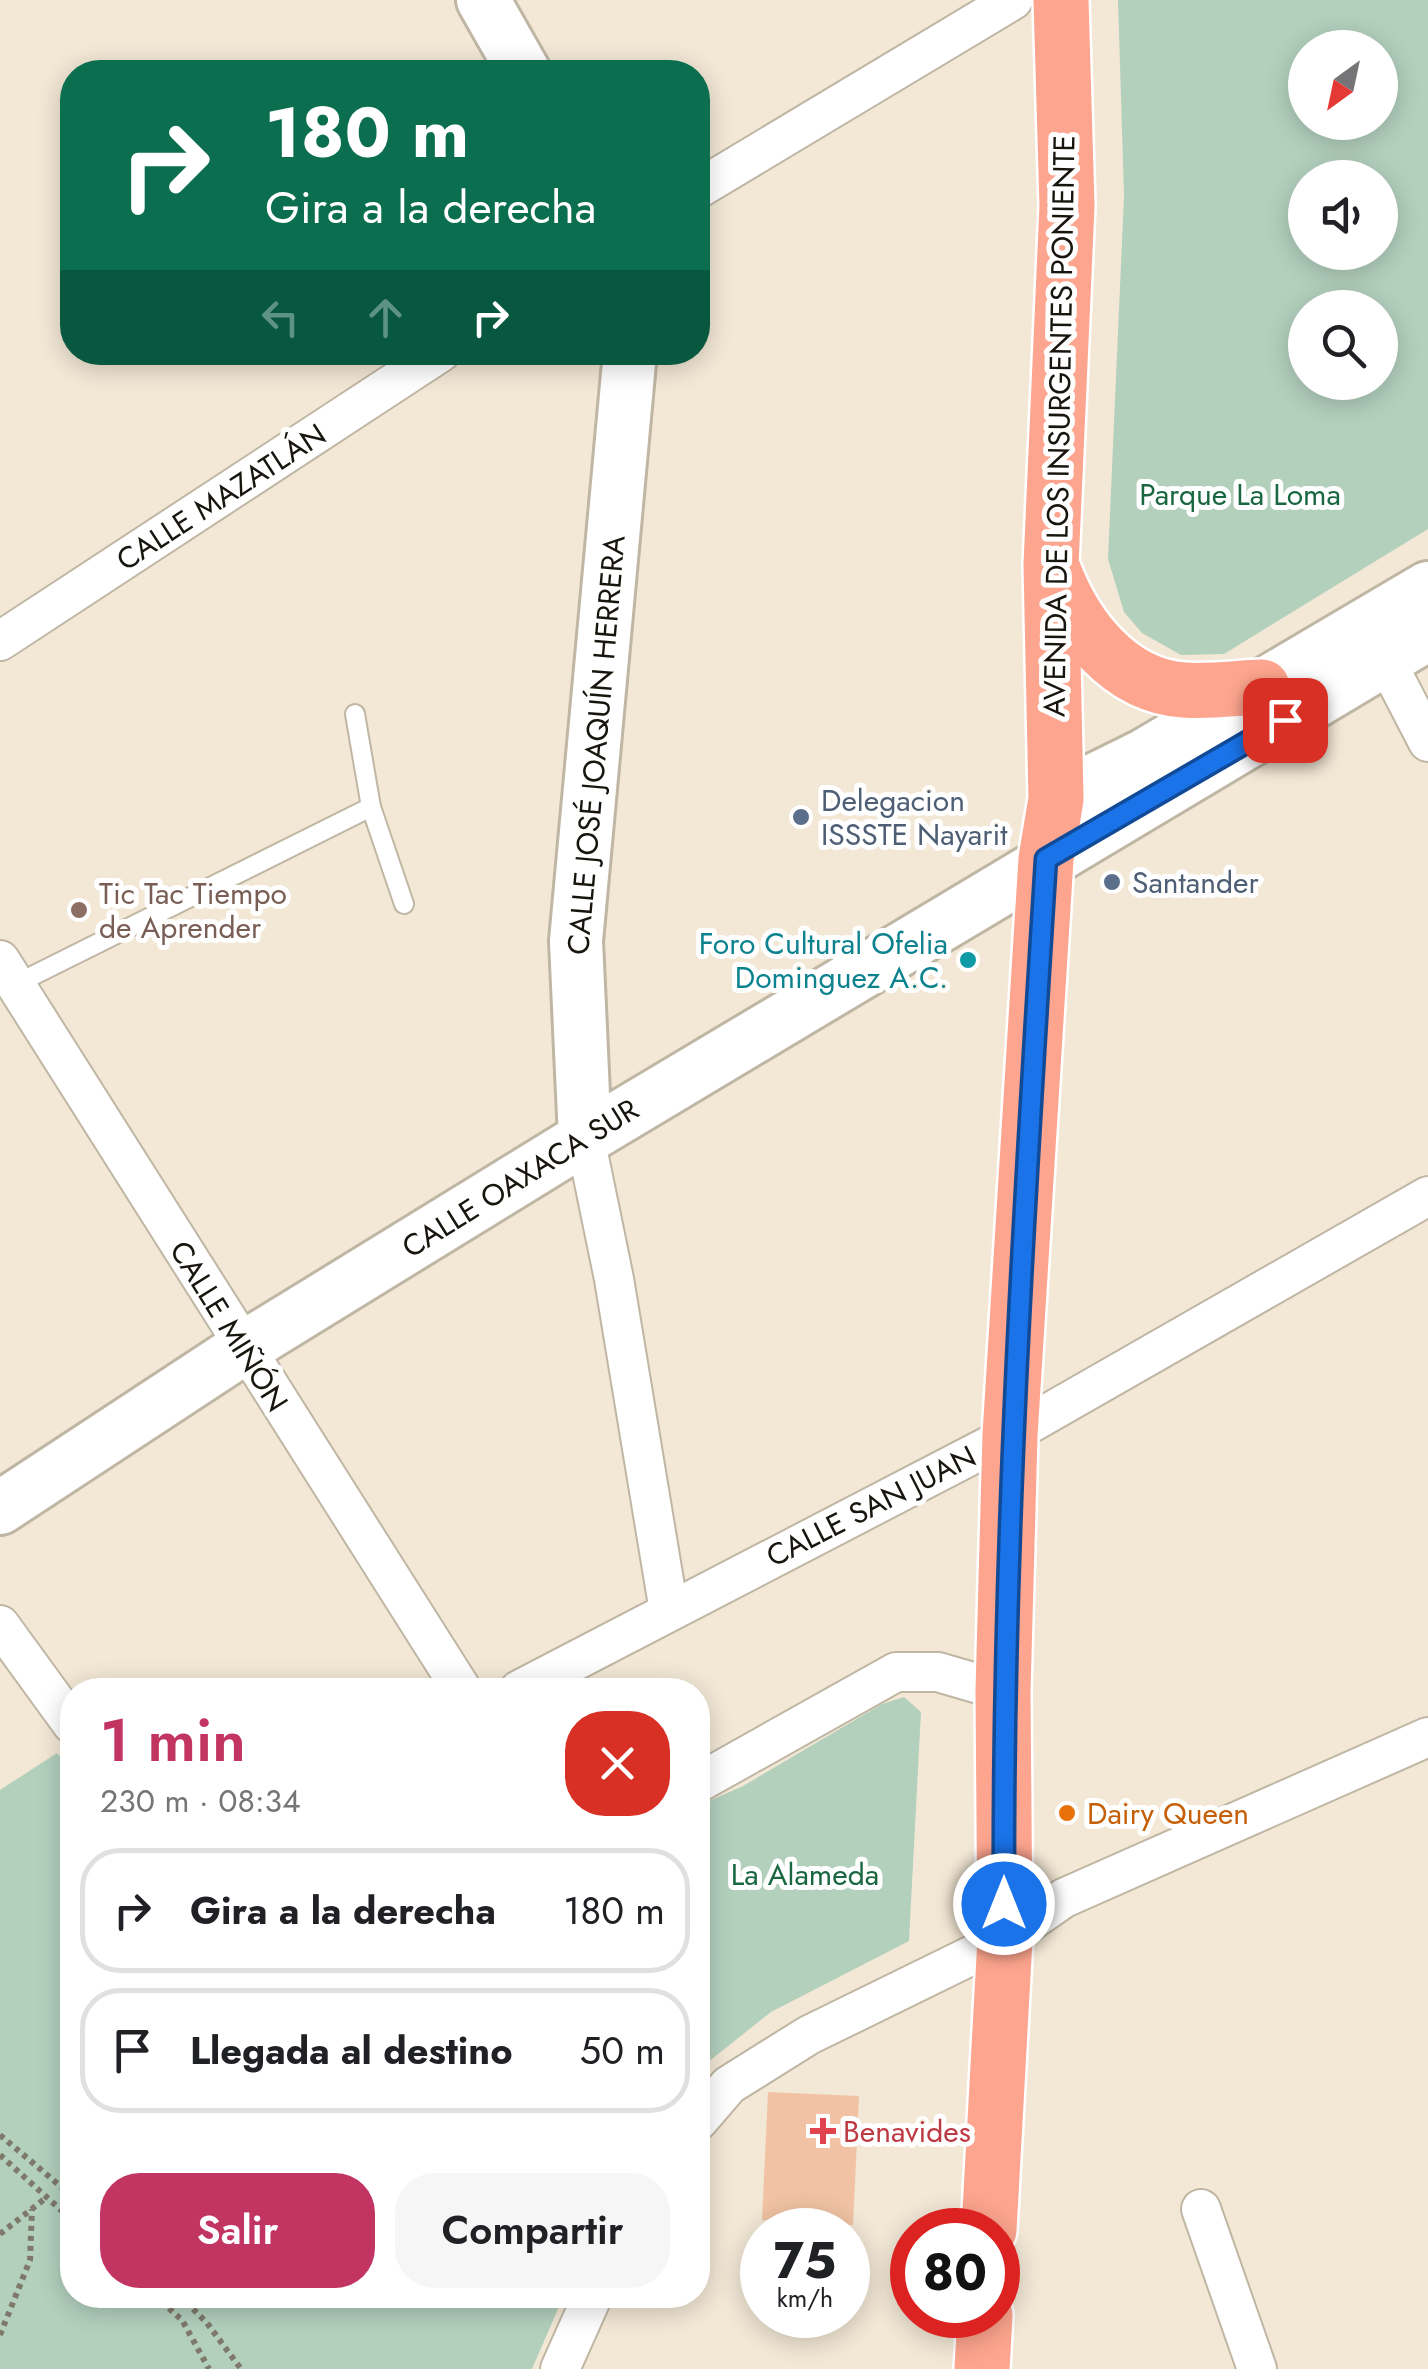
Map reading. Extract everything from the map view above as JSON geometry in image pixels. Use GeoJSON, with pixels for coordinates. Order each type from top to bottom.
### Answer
{"type":"FeatureCollection","features":[{"type":"Feature","properties":{"kind":"highway","name":"AVENIDA DE LOS INSURGENTES PONIENTE"},"geometry":{"type":"LineString","coordinates":[[990,2208],[1005,1939],[1002,1691],[1010,1434],[1046,859],[1056,799],[1051,565],[1066,206],[1061,0]]}},
{"type":"Feature","properties":{"kind":"highway"},"geometry":{"type":"LineString","coordinates":[[1051,565],[1069,612],[1090,638],[1101,650],[1148,681],[1182,690],[1262,687]]}},
{"type":"Feature","properties":{"kind":"highway"},"geometry":{"type":"LineString","coordinates":[[982,2369],[984,2338]]}},
{"type":"Feature","properties":{"kind":"street"},"geometry":{"type":"LineString","coordinates":[[483,0],[517,60]]}},
{"type":"Feature","properties":{"kind":"street"},"geometry":{"type":"LineString","coordinates":[[710,182],[1014,0]]}},
{"type":"Feature","properties":{"kind":"street","name":"CALLE MAZATLÁN"},"geometry":{"type":"LineString","coordinates":[[0,641],[421,365]]}},
{"type":"Feature","properties":{"kind":"street","name":"CALLE JOSÉ JOAQUÍN HERRERA"},"geometry":{"type":"LineString","coordinates":[[629,365],[576,941],[584,1138],[614,1279],[669,1610]]}},
{"type":"Feature","properties":{"kind":"street"},"geometry":{"type":"LineString","coordinates":[[1056,799],[1145,755],[1262,687],[1394,641],[1428,588]]}},
{"type":"Feature","properties":{"kind":"street"},"geometry":{"type":"LineString","coordinates":[[1394,641],[1428,742]]}},
{"type":"Feature","properties":{"kind":"street","name":"CALLE OAXACA SUR"},"geometry":{"type":"LineString","coordinates":[[0,1508],[242,1348],[1046,859],[1394,641]]}},
{"type":"Feature","properties":{"kind":"street","name":"CALLE MIÑÓN"},"geometry":{"type":"LineString","coordinates":[[8,972],[242,1348],[454,1678]]}},
{"type":"Feature","properties":{"kind":"street","name":"CALLE SAN JUAN"},"geometry":{"type":"LineString","coordinates":[[542,1678],[1010,1434],[1428,1196]]}},
{"type":"Feature","properties":{"kind":"street"},"geometry":{"type":"LineString","coordinates":[[0,1626],[60,1708]]}},
{"type":"Feature","properties":{"kind":"street"},"geometry":{"type":"LineString","coordinates":[[710,1776],[896,1672],[938,1672],[1002,1691]]}},
{"type":"Feature","properties":{"kind":"street"},"geometry":{"type":"LineString","coordinates":[[710,2106],[728,2085],[809,2035],[1005,1939],[1064,1898],[1428,1737]]}},
{"type":"Feature","properties":{"kind":"street"},"geometry":{"type":"LineString","coordinates":[[1201,2209],[1257,2369]]}},
{"type":"Feature","properties":{"kind":"street"},"geometry":{"type":"LineString","coordinates":[[560,2369],[587,2308]]}},
{"type":"Feature","properties":{"kind":"lane"},"geometry":{"type":"LineString","coordinates":[[355,714],[372,807],[404,904]]}},
{"type":"Feature","properties":{"kind":"lane"},"geometry":{"type":"LineString","coordinates":[[8,972],[372,807]]}},
{"type":"Feature","properties":{"kind":"path"},"geometry":{"type":"LineString","coordinates":[[0,2135],[60,2186]]}},
{"type":"Feature","properties":{"kind":"path"},"geometry":{"type":"LineString","coordinates":[[0,2155],[60,2209]]}},
{"type":"Feature","properties":{"kind":"path"},"geometry":{"type":"LineString","coordinates":[[0,2234],[47,2197]]}},
{"type":"Feature","properties":{"kind":"path"},"geometry":{"type":"LineString","coordinates":[[0,2335],[30,2260],[32,2209]]}},
{"type":"Feature","properties":{"kind":"path"},"geometry":{"type":"LineString","coordinates":[[169,2308],[182,2320],[209,2369]]}},
{"type":"Feature","properties":{"kind":"path"},"geometry":{"type":"LineString","coordinates":[[191,2308],[241,2369]]}},
{"type":"Feature","properties":{"kind":"green space","name":"Parque La Loma"},"geometry":{"type":"Polygon","coordinates":[[[1118,0],[1428,0],[1428,529],[1224,654],[1181,655],[1142,633],[1124,612],[1108,559],[1124,196],[1118,0]]]}},
{"type":"Feature","properties":{"kind":"green space","name":"La Alameda"},"geometry":{"type":"Polygon","coordinates":[[[904,1697],[921,1712],[909,1941],[771,2012],[710,2060],[710,1801],[743,1786],[882,1704],[904,1697]]]}},
{"type":"Feature","properties":{"kind":"green space"},"geometry":{"type":"Polygon","coordinates":[[[57,1753],[60,1756],[60,2308],[558,2308],[532,2369],[0,2369],[0,1790],[57,1753]]]}},
{"type":"Feature","properties":{"kind":"building"},"geometry":{"type":"Polygon","coordinates":[[[768,2092],[859,2096],[854,2208],[763,2208],[768,2092]]]}},
{"type":"Feature","properties":{"kind":"place","name":"Delegacion ISSSTE Nayarit"},"geometry":{"type":"Point","coordinates":[801,817]}},
{"type":"Feature","properties":{"kind":"place","name":"Santander"},"geometry":{"type":"Point","coordinates":[1112,882]}},
{"type":"Feature","properties":{"kind":"place","name":"Tic Tac Tiempo de Aprender"},"geometry":{"type":"Point","coordinates":[79,910]}},
{"type":"Feature","properties":{"kind":"place","name":"Foro Cultural Ofelia Dominguez A.C."},"geometry":{"type":"Point","coordinates":[968,960]}},
{"type":"Feature","properties":{"kind":"place","name":"Dairy Queen"},"geometry":{"type":"Point","coordinates":[1067,1813]}},
{"type":"Feature","properties":{"kind":"place","name":"Benavides"},"geometry":{"type":"Point","coordinates":[823,2131]}},
{"type":"Feature","properties":{"kind":"route"},"geometry":{"type":"LineString","coordinates":[[1004,1904],[1002,1691],[1010,1434],[1046,859],[1285,720]]}}]}
